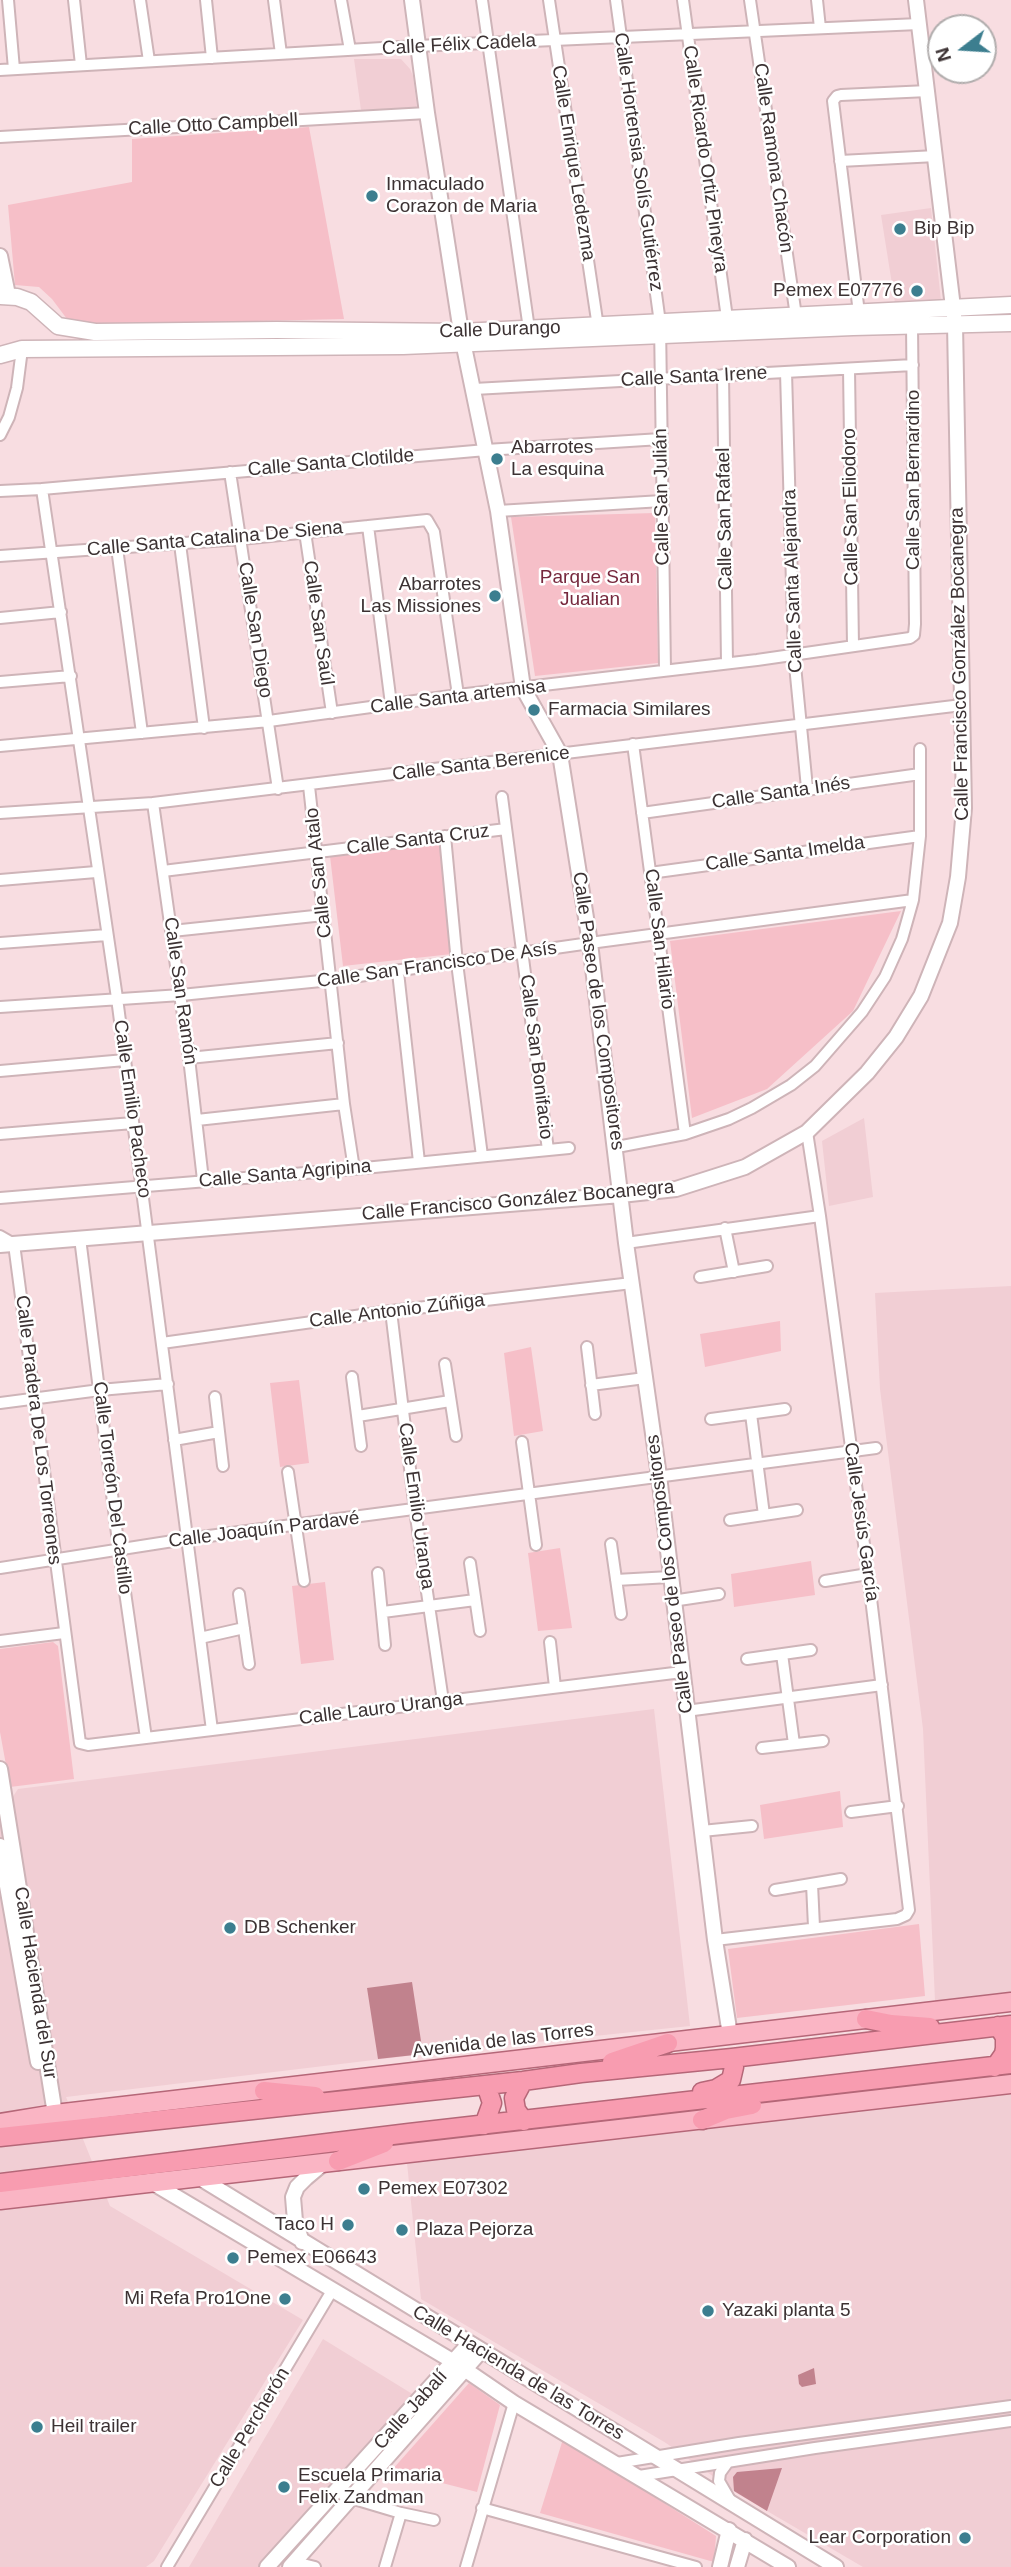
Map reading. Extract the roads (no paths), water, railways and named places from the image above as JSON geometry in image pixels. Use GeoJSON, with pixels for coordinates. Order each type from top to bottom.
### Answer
{"type":"FeatureCollection","features":[{"type":"Feature","properties":{"kind":"highway"},"geometry":{"type":"LineString","coordinates":[[866,2019],[961,2031]]}},
{"type":"Feature","properties":{"kind":"highway"},"geometry":{"type":"LineString","coordinates":[[0,2137],[733,2058],[1004,2025],[1003,2066],[409,2133],[0,2183]]}},
{"type":"Feature","properties":{"kind":"highway"},"geometry":{"type":"LineString","coordinates":[[581,2073],[668,2043]]}},
{"type":"Feature","properties":{"kind":"highway"},"geometry":{"type":"LineString","coordinates":[[648,2106],[726,2085],[733,2074],[733,2058]]}},
{"type":"Feature","properties":{"kind":"highway"},"geometry":{"type":"LineString","coordinates":[[523,2081],[514,2098],[516,2110],[524,2121]]}},
{"type":"Feature","properties":{"kind":"highway"},"geometry":{"type":"LineString","coordinates":[[484,2125],[492,2103],[486,2085]]}},
{"type":"Feature","properties":{"kind":"highway"},"geometry":{"type":"LineString","coordinates":[[264,2091],[350,2100]]}},
{"type":"Feature","properties":{"kind":"highway"},"geometry":{"type":"LineString","coordinates":[[702,2120],[726,2110],[759,2103],[773,2092]]}},
{"type":"Feature","properties":{"kind":"highway"},"geometry":{"type":"LineString","coordinates":[[331,2162],[409,2133]]}},
{"type":"Feature","properties":{"kind":"main road","name":"Calle Durango"},"geometry":{"type":"LineString","coordinates":[[4,296],[31,302],[58,326],[95,332],[276,330],[462,338],[660,329],[912,324],[1011,305]]}},
{"type":"Feature","properties":{"kind":"main road","name":"Calle Durango"},"geometry":{"type":"LineString","coordinates":[[0,355],[22,349],[67,347],[371,347],[529,329],[660,329],[727,318],[859,313],[954,316],[1011,323]]}},
{"type":"Feature","properties":{"kind":"main road"},"geometry":{"type":"LineString","coordinates":[[67,347],[68,329]]}},
{"type":"Feature","properties":{"kind":"main road","name":"Avenida de las Torres"},"geometry":{"type":"LineString","coordinates":[[0,2123],[1011,2002]]}},
{"type":"Feature","properties":{"kind":"main road"},"geometry":{"type":"LineString","coordinates":[[0,2200],[1011,2084]]}},
{"type":"Feature","properties":{"kind":"street"},"geometry":{"type":"LineString","coordinates":[[8,0],[14,69]]}},
{"type":"Feature","properties":{"kind":"street"},"geometry":{"type":"LineString","coordinates":[[74,0],[81,65]]}},
{"type":"Feature","properties":{"kind":"street"},"geometry":{"type":"LineString","coordinates":[[140,0],[149,61]]}},
{"type":"Feature","properties":{"kind":"street"},"geometry":{"type":"LineString","coordinates":[[206,0],[212,58]]}},
{"type":"Feature","properties":{"kind":"street"},"geometry":{"type":"LineString","coordinates":[[274,0],[281,54]]}},
{"type":"Feature","properties":{"kind":"street"},"geometry":{"type":"LineString","coordinates":[[341,0],[349,50]]}},
{"type":"Feature","properties":{"kind":"street","name":"Calle Paseo de los Compositores"},"geometry":{"type":"LineString","coordinates":[[412,0],[462,338],[498,511],[523,688],[560,754],[590,943],[617,1147],[626,1243],[659,1476],[715,1940],[730,2035]]}},
{"type":"Feature","properties":{"kind":"street"},"geometry":{"type":"LineString","coordinates":[[482,0],[529,329]]}},
{"type":"Feature","properties":{"kind":"street","name":"Calle Enrique Ledezma"},"geometry":{"type":"LineString","coordinates":[[548,0],[598,327]]}},
{"type":"Feature","properties":{"kind":"street","name":"Calle Hortensia Solís Gutiérrez"},"geometry":{"type":"LineString","coordinates":[[616,0],[660,329]]}},
{"type":"Feature","properties":{"kind":"street","name":"Calle Ricardo Ortiz Pineyra"},"geometry":{"type":"LineString","coordinates":[[683,0],[727,318]]}},
{"type":"Feature","properties":{"kind":"street","name":"Calle Ramona Chacón"},"geometry":{"type":"LineString","coordinates":[[750,0],[796,316]]}},
{"type":"Feature","properties":{"kind":"street"},"geometry":{"type":"LineString","coordinates":[[817,0],[820,28]]}},
{"type":"Feature","properties":{"kind":"street","name":"Calle Francisco González Bocanegra"},"geometry":{"type":"LineString","coordinates":[[7,1244],[676,1189],[745,1167],[807,1132],[867,1073],[895,1037],[921,996],[950,923],[958,877],[964,808],[954,316],[916,0]]}},
{"type":"Feature","properties":{"kind":"street","name":"Calle Félix Cadela"},"geometry":{"type":"LineString","coordinates":[[0,69],[487,43],[919,24]]}},
{"type":"Feature","properties":{"kind":"street"},"geometry":{"type":"LineString","coordinates":[[859,313],[834,98],[841,95],[928,91]]}},
{"type":"Feature","properties":{"kind":"street","name":"Calle Otto Campbell"},"geometry":{"type":"LineString","coordinates":[[0,137],[427,113]]}},
{"type":"Feature","properties":{"kind":"street"},"geometry":{"type":"LineString","coordinates":[[840,161],[936,156]]}},
{"type":"Feature","properties":{"kind":"street"},"geometry":{"type":"LineString","coordinates":[[0,256],[4,296]]}},
{"type":"Feature","properties":{"kind":"street","name":"Calle San Bernardino"},"geometry":{"type":"LineString","coordinates":[[912,324],[914,635]]}},
{"type":"Feature","properties":{"kind":"street","name":"Calle San Julián"},"geometry":{"type":"LineString","coordinates":[[660,329],[665,670]]}},
{"type":"Feature","properties":{"kind":"street"},"geometry":{"type":"LineString","coordinates":[[0,435],[9,417],[22,349]]}},
{"type":"Feature","properties":{"kind":"street","name":"Calle Santa Irene"},"geometry":{"type":"LineString","coordinates":[[474,389],[913,365]]}},
{"type":"Feature","properties":{"kind":"street","name":"Calle San Eliodoro"},"geometry":{"type":"LineString","coordinates":[[849,369],[853,646]]}},
{"type":"Feature","properties":{"kind":"street","name":"Calle Santa Alejandra"},"geometry":{"type":"LineString","coordinates":[[786,372],[794,655],[807,788]]}},
{"type":"Feature","properties":{"kind":"street","name":"Calle San Rafael"},"geometry":{"type":"LineString","coordinates":[[723,375],[727,663]]}},
{"type":"Feature","properties":{"kind":"street","name":"Calle Santa Clotilde"},"geometry":{"type":"LineString","coordinates":[[0,491],[486,450],[661,439]]}},
{"type":"Feature","properties":{"kind":"street","name":"Calle San Diego"},"geometry":{"type":"LineString","coordinates":[[230,472],[278,789]]}},
{"type":"Feature","properties":{"kind":"street","name":"Calle Emilio Pacheco"},"geometry":{"type":"LineString","coordinates":[[42,489],[71,676],[96,872],[117,998],[212,1730]]}},
{"type":"Feature","properties":{"kind":"street"},"geometry":{"type":"LineString","coordinates":[[498,511],[662,501]]}},
{"type":"Feature","properties":{"kind":"street","name":"Calle Santa Catalina De Siena"},"geometry":{"type":"LineString","coordinates":[[0,556],[241,539],[423,519],[430,522],[434,531],[458,695]]}},
{"type":"Feature","properties":{"kind":"street"},"geometry":{"type":"LineString","coordinates":[[368,526],[391,704]]}},
{"type":"Feature","properties":{"kind":"street","name":"Calle San Saúl"},"geometry":{"type":"LineString","coordinates":[[305,533],[332,713]]}},
{"type":"Feature","properties":{"kind":"street"},"geometry":{"type":"LineString","coordinates":[[180,544],[204,728]]}},
{"type":"Feature","properties":{"kind":"street"},"geometry":{"type":"LineString","coordinates":[[117,548],[142,733]]}},
{"type":"Feature","properties":{"kind":"street"},"geometry":{"type":"LineString","coordinates":[[0,618],[61,612]]}},
{"type":"Feature","properties":{"kind":"street","name":"Calle Santa artemisa"},"geometry":{"type":"LineString","coordinates":[[0,746],[269,722],[458,695],[794,655],[903,640],[914,635]]}},
{"type":"Feature","properties":{"kind":"street"},"geometry":{"type":"LineString","coordinates":[[0,682],[71,676]]}},
{"type":"Feature","properties":{"kind":"street","name":"Calle Santa Berenice"},"geometry":{"type":"LineString","coordinates":[[0,813],[153,803],[309,786],[962,705]]}},
{"type":"Feature","properties":{"kind":"street","name":"Calle San Hilario"},"geometry":{"type":"LineString","coordinates":[[633,744],[685,1133]]}},
{"type":"Feature","properties":{"kind":"street"},"geometry":{"type":"LineString","coordinates":[[617,1147],[685,1133],[741,1114],[791,1085],[815,1066],[862,1012],[885,977],[902,939],[913,900],[920,836],[920,749]]}},
{"type":"Feature","properties":{"kind":"street","name":"Calle Santa Inés"},"geometry":{"type":"LineString","coordinates":[[642,813],[920,774]]}},
{"type":"Feature","properties":{"kind":"street","name":"Calle San Atalo"},"geometry":{"type":"LineString","coordinates":[[309,786],[344,1104],[354,1169]]}},
{"type":"Feature","properties":{"kind":"street","name":"Calle San Bonifacio"},"geometry":{"type":"LineString","coordinates":[[502,797],[548,1150]]}},
{"type":"Feature","properties":{"kind":"street","name":"Calle San Ramón"},"geometry":{"type":"LineString","coordinates":[[153,803],[181,995],[203,1180]]}},
{"type":"Feature","properties":{"kind":"street","name":"Calle Santa Cruz"},"geometry":{"type":"LineString","coordinates":[[163,871],[506,829]]}},
{"type":"Feature","properties":{"kind":"street"},"geometry":{"type":"LineString","coordinates":[[445,836],[457,963],[482,1156]]}},
{"type":"Feature","properties":{"kind":"street","name":"Calle Santa Imelda"},"geometry":{"type":"LineString","coordinates":[[650,873],[920,836]]}},
{"type":"Feature","properties":{"kind":"street"},"geometry":{"type":"LineString","coordinates":[[0,880],[96,872]]}},
{"type":"Feature","properties":{"kind":"street","name":"Calle San Francisco De Asís"},"geometry":{"type":"LineString","coordinates":[[0,1007],[181,995],[331,980],[913,900]]}},
{"type":"Feature","properties":{"kind":"street"},"geometry":{"type":"LineString","coordinates":[[172,931],[324,915]]}},
{"type":"Feature","properties":{"kind":"street"},"geometry":{"type":"LineString","coordinates":[[0,943],[107,935]]}},
{"type":"Feature","properties":{"kind":"street"},"geometry":{"type":"LineString","coordinates":[[398,972],[419,1162]]}},
{"type":"Feature","properties":{"kind":"street"},"geometry":{"type":"LineString","coordinates":[[189,1058],[338,1043]]}},
{"type":"Feature","properties":{"kind":"street"},"geometry":{"type":"LineString","coordinates":[[0,1071],[125,1060]]}},
{"type":"Feature","properties":{"kind":"street"},"geometry":{"type":"LineString","coordinates":[[197,1120],[344,1104]]}},
{"type":"Feature","properties":{"kind":"street"},"geometry":{"type":"LineString","coordinates":[[0,1134],[133,1123]]}},
{"type":"Feature","properties":{"kind":"street","name":"Calle Jesús García"},"geometry":{"type":"LineString","coordinates":[[807,1132],[868,1574],[909,1905],[908,1913],[897,1919],[814,1927]]}},
{"type":"Feature","properties":{"kind":"street","name":"Calle Santa Agripina"},"geometry":{"type":"LineString","coordinates":[[0,1198],[569,1148]]}},
{"type":"Feature","properties":{"kind":"street"},"geometry":{"type":"LineString","coordinates":[[626,1243],[820,1216]]}},
{"type":"Feature","properties":{"kind":"street"},"geometry":{"type":"LineString","coordinates":[[725,1228],[734,1272]]}},
{"type":"Feature","properties":{"kind":"street"},"geometry":{"type":"LineString","coordinates":[[0,1236],[7,1244]]}},
{"type":"Feature","properties":{"kind":"street","name":"Calle Torreón Del Castillo"},"geometry":{"type":"LineString","coordinates":[[80,1238],[119,1550],[146,1738]]}},
{"type":"Feature","properties":{"kind":"street","name":"Calle Pradera De Los Torreones"},"geometry":{"type":"LineString","coordinates":[[7,1244],[34,1398],[80,1743]]}},
{"type":"Feature","properties":{"kind":"street"},"geometry":{"type":"LineString","coordinates":[[700,1277],[767,1266]]}},
{"type":"Feature","properties":{"kind":"street","name":"Calle Antonio Zúñiga"},"geometry":{"type":"LineString","coordinates":[[162,1343],[391,1311],[632,1283]]}},
{"type":"Feature","properties":{"kind":"street","name":"Calle Emilio Uranga"},"geometry":{"type":"LineString","coordinates":[[391,1311],[415,1510],[443,1701]]}},
{"type":"Feature","properties":{"kind":"street"},"geometry":{"type":"LineString","coordinates":[[587,1347],[595,1414]]}},
{"type":"Feature","properties":{"kind":"street"},"geometry":{"type":"LineString","coordinates":[[445,1364],[456,1436]]}},
{"type":"Feature","properties":{"kind":"street"},"geometry":{"type":"LineString","coordinates":[[352,1377],[361,1447]]}},
{"type":"Feature","properties":{"kind":"street"},"geometry":{"type":"LineString","coordinates":[[591,1385],[645,1378]]}},
{"type":"Feature","properties":{"kind":"street"},"geometry":{"type":"LineString","coordinates":[[0,1403],[167,1384]]}},
{"type":"Feature","properties":{"kind":"street"},"geometry":{"type":"LineString","coordinates":[[215,1397],[223,1466]]}},
{"type":"Feature","properties":{"kind":"street"},"geometry":{"type":"LineString","coordinates":[[358,1416],[450,1401]]}},
{"type":"Feature","properties":{"kind":"street"},"geometry":{"type":"LineString","coordinates":[[711,1419],[785,1409]]}},
{"type":"Feature","properties":{"kind":"street"},"geometry":{"type":"LineString","coordinates":[[751,1415],[764,1515]]}},
{"type":"Feature","properties":{"kind":"street"},"geometry":{"type":"LineString","coordinates":[[174,1440],[219,1432]]}},
{"type":"Feature","properties":{"kind":"street"},"geometry":{"type":"LineString","coordinates":[[522,1442],[536,1545]]}},
{"type":"Feature","properties":{"kind":"street","name":"Calle Joaquín Pardavé"},"geometry":{"type":"LineString","coordinates":[[0,1568],[186,1539],[876,1448]]}},
{"type":"Feature","properties":{"kind":"street"},"geometry":{"type":"LineString","coordinates":[[288,1472],[304,1581]]}},
{"type":"Feature","properties":{"kind":"street"},"geometry":{"type":"LineString","coordinates":[[730,1520],[797,1510]]}},
{"type":"Feature","properties":{"kind":"street"},"geometry":{"type":"LineString","coordinates":[[611,1544],[621,1614]]}},
{"type":"Feature","properties":{"kind":"street"},"geometry":{"type":"LineString","coordinates":[[470,1563],[480,1631]]}},
{"type":"Feature","properties":{"kind":"street"},"geometry":{"type":"LineString","coordinates":[[378,1573],[385,1645]]}},
{"type":"Feature","properties":{"kind":"street"},"geometry":{"type":"LineString","coordinates":[[825,1581],[868,1574]]}},
{"type":"Feature","properties":{"kind":"street"},"geometry":{"type":"LineString","coordinates":[[617,1580],[670,1577]]}},
{"type":"Feature","properties":{"kind":"street"},"geometry":{"type":"LineString","coordinates":[[239,1594],[249,1664]]}},
{"type":"Feature","properties":{"kind":"street"},"geometry":{"type":"LineString","coordinates":[[673,1601],[719,1594]]}},
{"type":"Feature","properties":{"kind":"street"},"geometry":{"type":"LineString","coordinates":[[383,1612],[430,1608],[475,1600]]}},
{"type":"Feature","properties":{"kind":"street"},"geometry":{"type":"LineString","coordinates":[[200,1638],[244,1628]]}},
{"type":"Feature","properties":{"kind":"street"},"geometry":{"type":"LineString","coordinates":[[0,1640],[64,1633]]}},
{"type":"Feature","properties":{"kind":"street"},"geometry":{"type":"LineString","coordinates":[[550,1642],[555,1687]]}},
{"type":"Feature","properties":{"kind":"street"},"geometry":{"type":"LineString","coordinates":[[747,1659],[811,1650]]}},
{"type":"Feature","properties":{"kind":"street"},"geometry":{"type":"LineString","coordinates":[[782,1654],[794,1744]]}},
{"type":"Feature","properties":{"kind":"street","name":"Calle Lauro Uranga"},"geometry":{"type":"LineString","coordinates":[[80,1743],[88,1745],[682,1672]]}},
{"type":"Feature","properties":{"kind":"street"},"geometry":{"type":"LineString","coordinates":[[686,1711],[882,1685]]}},
{"type":"Feature","properties":{"kind":"street"},"geometry":{"type":"LineString","coordinates":[[762,1748],[822,1741]]}},
{"type":"Feature","properties":{"kind":"street","name":"Calle Hacienda del Sur"},"geometry":{"type":"LineString","coordinates":[[0,1769],[51,2115]]}},
{"type":"Feature","properties":{"kind":"street"},"geometry":{"type":"LineString","coordinates":[[851,1812],[898,1806]]}},
{"type":"Feature","properties":{"kind":"street"},"geometry":{"type":"LineString","coordinates":[[702,1831],[752,1826]]}},
{"type":"Feature","properties":{"kind":"street","name":"Calle Hacienda del Sur"},"geometry":{"type":"LineString","coordinates":[[0,1846],[51,2115]]}},
{"type":"Feature","properties":{"kind":"street"},"geometry":{"type":"LineString","coordinates":[[775,1890],[841,1879]]}},
{"type":"Feature","properties":{"kind":"street"},"geometry":{"type":"LineString","coordinates":[[715,1940],[814,1927],[812,1884]]}},
{"type":"Feature","properties":{"kind":"street"},"geometry":{"type":"LineString","coordinates":[[302,2242],[295,2221],[293,2197],[306,2178],[331,2162]]}},
{"type":"Feature","properties":{"kind":"street","name":"Calle Hacienda de las Torres"},"geometry":{"type":"LineString","coordinates":[[200,2178],[836,2567]]}},
{"type":"Feature","properties":{"kind":"street","name":"Calle Hacienda de las Torres"},"geometry":{"type":"LineString","coordinates":[[153,2183],[333,2289],[460,2366],[514,2403],[788,2567]]}},
{"type":"Feature","properties":{"kind":"street"},"geometry":{"type":"LineString","coordinates":[[239,2234],[252,2211]]}},
{"type":"Feature","properties":{"kind":"street","name":"Calle Percherón"},"geometry":{"type":"LineString","coordinates":[[167,2567],[333,2289]]}},
{"type":"Feature","properties":{"kind":"street","name":"Calle Jabalí"},"geometry":{"type":"LineString","coordinates":[[292,2564],[352,2498],[475,2348]]}},
{"type":"Feature","properties":{"kind":"street","name":"Calle Jabalí"},"geometry":{"type":"LineString","coordinates":[[267,2567],[335,2493],[460,2366]]}},
{"type":"Feature","properties":{"kind":"street"},"geometry":{"type":"LineString","coordinates":[[466,2567],[514,2403]]}},
{"type":"Feature","properties":{"kind":"street"},"geometry":{"type":"LineString","coordinates":[[617,2463],[1011,2406]]}},
{"type":"Feature","properties":{"kind":"street"},"geometry":{"type":"LineString","coordinates":[[639,2476],[1011,2421]]}},
{"type":"Feature","properties":{"kind":"street"},"geometry":{"type":"LineString","coordinates":[[813,2433],[815,2448]]}},
{"type":"Feature","properties":{"kind":"street"},"geometry":{"type":"LineString","coordinates":[[728,2462],[720,2473],[719,2481],[731,2502]]}},
{"type":"Feature","properties":{"kind":"street"},"geometry":{"type":"LineString","coordinates":[[335,2493],[434,2520]]}},
{"type":"Feature","properties":{"kind":"street"},"geometry":{"type":"LineString","coordinates":[[482,2508],[696,2567]]}},
{"type":"Feature","properties":{"kind":"street"},"geometry":{"type":"LineString","coordinates":[[385,2567],[401,2513]]}},
{"type":"Feature","properties":{"kind":"street"},"geometry":{"type":"LineString","coordinates":[[720,2567],[729,2530]]}},
{"type":"Feature","properties":{"kind":"street"},"geometry":{"type":"LineString","coordinates":[[737,2567],[745,2540]]}},
{"type":"Feature","properties":{"kind":"street"},"geometry":{"type":"LineString","coordinates":[[292,2564],[314,2567]]}},
{"type":"Feature","properties":{"kind":"place","name":"Inmaculado Corazon de Maria"},"geometry":{"type":"Point","coordinates":[372,196]}},
{"type":"Feature","properties":{"kind":"place","name":"Bip Bip"},"geometry":{"type":"Point","coordinates":[900,229]}},
{"type":"Feature","properties":{"kind":"place","name":"Pemex E07776"},"geometry":{"type":"Point","coordinates":[917,291]}},
{"type":"Feature","properties":{"kind":"place","name":"Abarrotes La esquina"},"geometry":{"type":"Point","coordinates":[497,459]}},
{"type":"Feature","properties":{"kind":"place","name":"Abarrotes Las Missiones"},"geometry":{"type":"Point","coordinates":[495,596]}},
{"type":"Feature","properties":{"kind":"place","name":"Farmacia Similares"},"geometry":{"type":"Point","coordinates":[534,710]}},
{"type":"Feature","properties":{"kind":"place","name":"DB Schenker"},"geometry":{"type":"Point","coordinates":[230,1928]}},
{"type":"Feature","properties":{"kind":"place","name":"Pemex E07302"},"geometry":{"type":"Point","coordinates":[364,2189]}},
{"type":"Feature","properties":{"kind":"place","name":"Taco H"},"geometry":{"type":"Point","coordinates":[348,2225]}},
{"type":"Feature","properties":{"kind":"place","name":"Plaza Pejorza"},"geometry":{"type":"Point","coordinates":[402,2230]}},
{"type":"Feature","properties":{"kind":"place","name":"Pemex E06643"},"geometry":{"type":"Point","coordinates":[233,2258]}},
{"type":"Feature","properties":{"kind":"place","name":"Mi Refa Pro1One"},"geometry":{"type":"Point","coordinates":[285,2299]}},
{"type":"Feature","properties":{"kind":"place","name":"Yazaki planta 5"},"geometry":{"type":"Point","coordinates":[708,2311]}},
{"type":"Feature","properties":{"kind":"place","name":"Heil trailer"},"geometry":{"type":"Point","coordinates":[37,2427]}},
{"type":"Feature","properties":{"kind":"place","name":"Escuela Primaria Felix Zandman"},"geometry":{"type":"Point","coordinates":[284,2487]}},
{"type":"Feature","properties":{"kind":"place","name":"Lear Corporation"},"geometry":{"type":"Point","coordinates":[965,2538]}},
{"type":"Feature","properties":{"kind":"park label","name":"Parque San Jualian"},"geometry":{"type":"Point","coordinates":[590,589]}}]}
